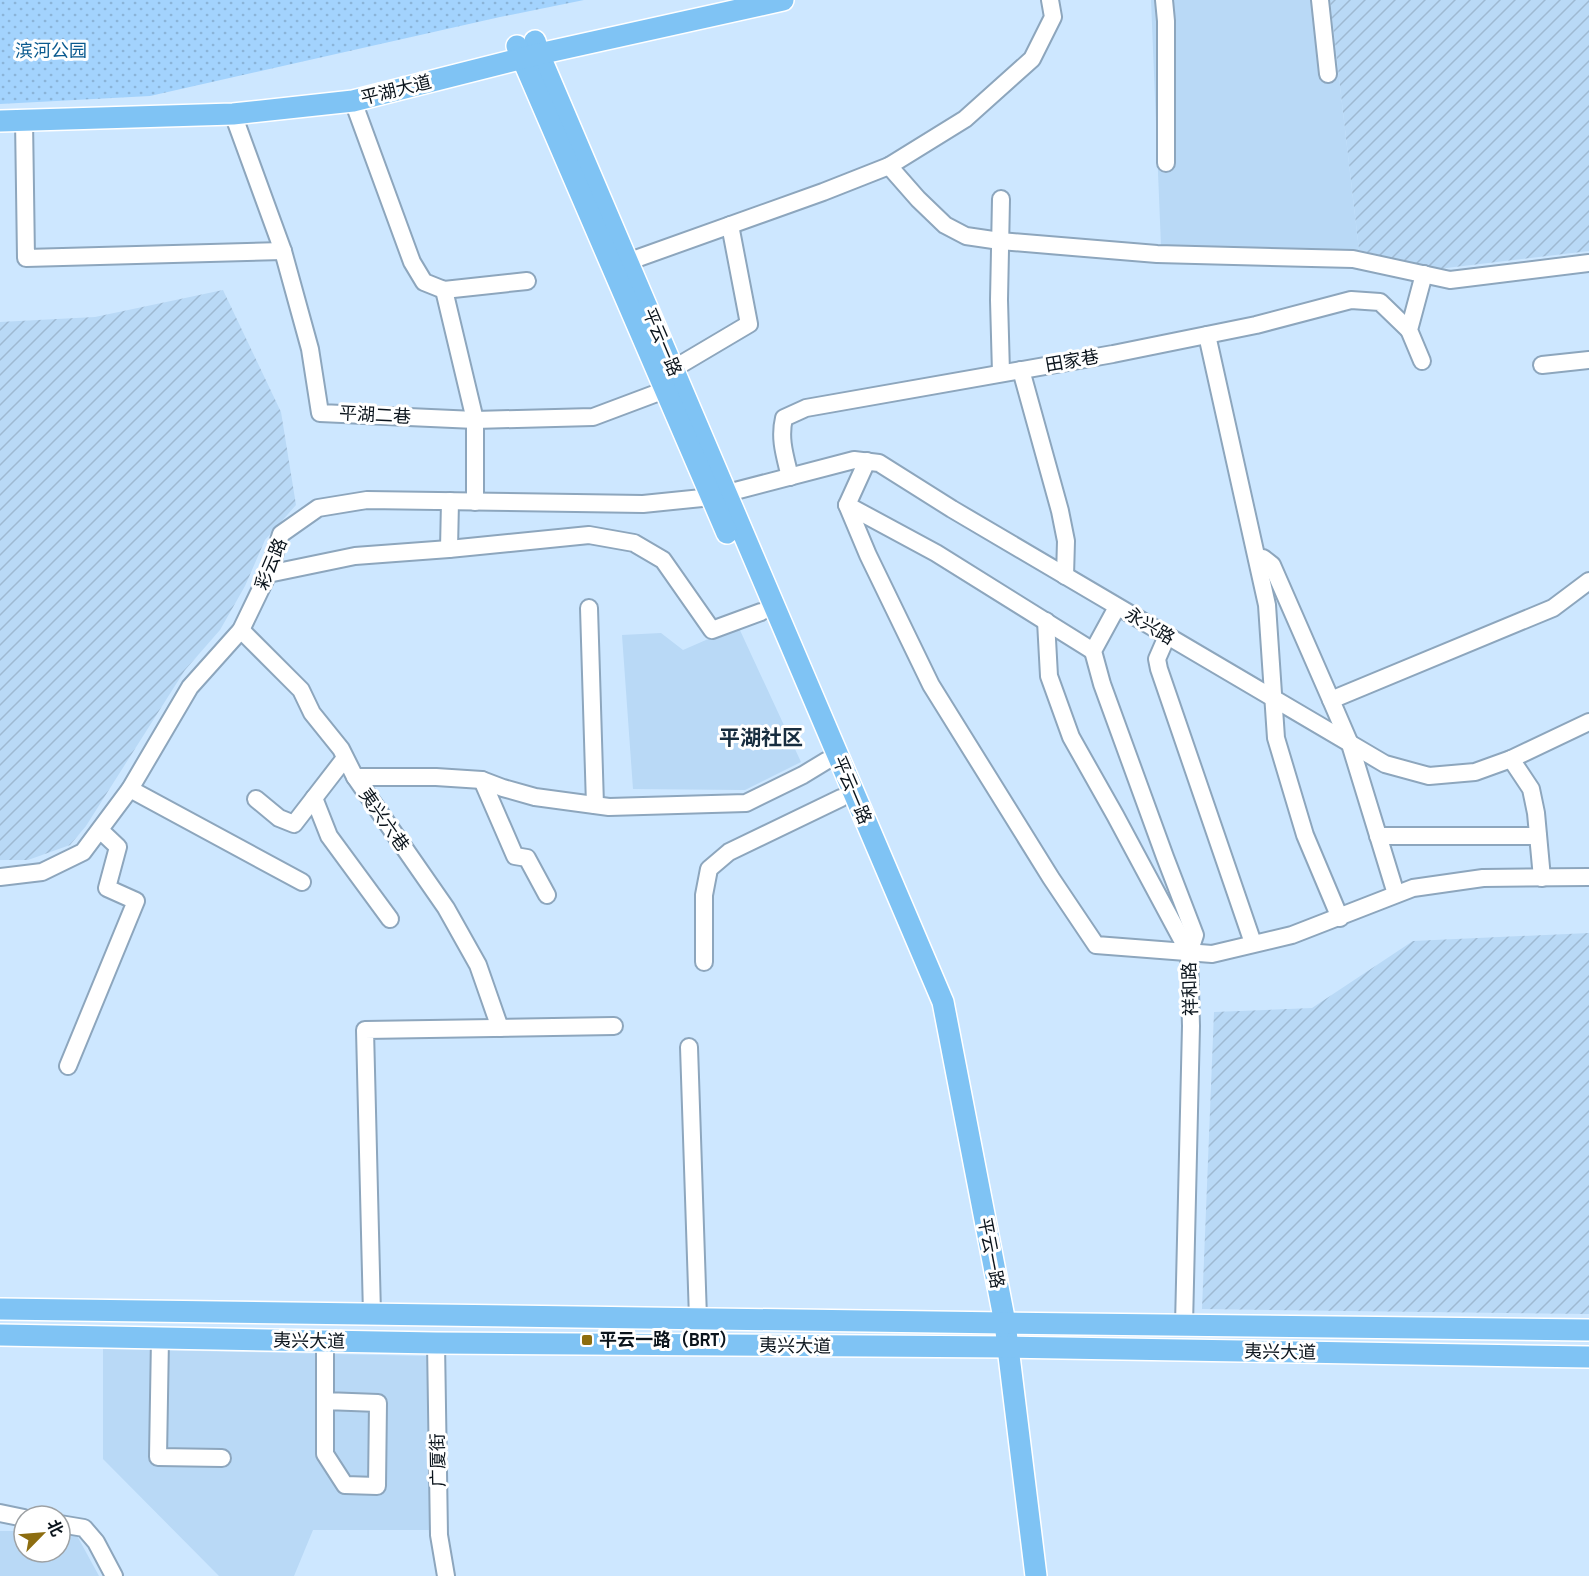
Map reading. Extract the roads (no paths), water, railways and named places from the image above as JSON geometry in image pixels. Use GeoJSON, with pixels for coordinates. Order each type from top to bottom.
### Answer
{"type":"FeatureCollection","features":[{"type":"Feature","properties":{"kind":"main road","name":"平湖大道"},"geometry":{"type":"LineString","coordinates":[[0,121],[233,114],[353,101],[528,50],[726,0]]}},
{"type":"Feature","properties":{"kind":"main road","name":"平湖大道"},"geometry":{"type":"LineString","coordinates":[[0,112],[232,101],[350,89],[528,50],[783,0]]}},
{"type":"Feature","properties":{"kind":"main road","name":"平云一路"},"geometry":{"type":"LineString","coordinates":[[528,50],[627,262],[673,369],[761,612],[929,1002],[997,1323]]}},
{"type":"Feature","properties":{"kind":"main road","name":"平云一路"},"geometry":{"type":"LineString","coordinates":[[528,50],[665,390],[719,495],[943,1002],[997,1323],[1036,1576]]}},
{"type":"Feature","properties":{"kind":"main road","name":"夷兴大道"},"geometry":{"type":"LineString","coordinates":[[0,1309],[1589,1330]]}},
{"type":"Feature","properties":{"kind":"main road","name":"夷兴大道"},"geometry":{"type":"LineString","coordinates":[[0,1335],[436,1343],[1001,1348],[1589,1357]]}},
{"type":"Feature","properties":{"kind":"main road","name":"平云一路"},"geometry":{"type":"LineString","coordinates":[[1001,1348],[1022,1576]]}},
{"type":"Feature","properties":{"kind":"street"},"geometry":{"type":"LineString","coordinates":[[627,262],[889,166],[965,119],[1032,59],[1053,17],[1050,0]]}},
{"type":"Feature","properties":{"kind":"street"},"geometry":{"type":"LineString","coordinates":[[1164,0],[1166,163]]}},
{"type":"Feature","properties":{"kind":"street"},"geometry":{"type":"LineString","coordinates":[[1320,0],[1328,74]]}},
{"type":"Feature","properties":{"kind":"street"},"geometry":{"type":"LineString","coordinates":[[353,101],[412,262],[424,282],[444,290],[527,281]]}},
{"type":"Feature","properties":{"kind":"street","name":"平湖二巷"},"geometry":{"type":"LineString","coordinates":[[233,114],[283,251],[310,349],[320,413],[475,420],[593,417],[665,390]]}},
{"type":"Feature","properties":{"kind":"street"},"geometry":{"type":"LineString","coordinates":[[24,120],[26,258],[283,251]]}},
{"type":"Feature","properties":{"kind":"street"},"geometry":{"type":"LineString","coordinates":[[889,166],[918,200],[945,225],[966,236],[1000,241],[1157,254],[1353,260],[1450,280],[1589,263]]}},
{"type":"Feature","properties":{"kind":"street"},"geometry":{"type":"LineString","coordinates":[[1001,199],[999,300],[1001,373]]}},
{"type":"Feature","properties":{"kind":"street"},"geometry":{"type":"LineString","coordinates":[[673,369],[749,324],[730,225]]}},
{"type":"Feature","properties":{"kind":"street"},"geometry":{"type":"LineString","coordinates":[[1409,330],[1424,274]]}},
{"type":"Feature","properties":{"kind":"street"},"geometry":{"type":"LineString","coordinates":[[444,290],[475,420],[475,502]]}},
{"type":"Feature","properties":{"kind":"street","name":"田家巷"},"geometry":{"type":"LineString","coordinates":[[790,477],[781,430],[784,418],[806,408],[1113,354],[1256,325],[1351,300],[1380,302],[1409,330],[1422,361]]}},
{"type":"Feature","properties":{"kind":"street"},"geometry":{"type":"LineString","coordinates":[[1207,335],[1267,604],[1276,738],[1302,825],[1340,918]]}},
{"type":"Feature","properties":{"kind":"street"},"geometry":{"type":"LineString","coordinates":[[1542,365],[1589,360]]}},
{"type":"Feature","properties":{"kind":"street"},"geometry":{"type":"LineString","coordinates":[[1020,370],[1060,511],[1066,542],[1065,576]]}},
{"type":"Feature","properties":{"kind":"street","name":"永兴路"},"geometry":{"type":"LineString","coordinates":[[719,495],[854,459],[879,463],[952,509],[1385,765],[1429,776],[1475,772],[1511,759],[1589,722]]}},
{"type":"Feature","properties":{"kind":"street"},"geometry":{"type":"LineString","coordinates":[[867,461],[848,505],[873,564],[931,685],[1096,945],[1212,954],[1292,935],[1413,888],[1483,878],[1589,877]]}},
{"type":"Feature","properties":{"kind":"street","name":"彩云路"},"geometry":{"type":"LineString","coordinates":[[0,877],[42,872],[83,852],[130,789],[190,687],[241,630],[267,574],[281,534],[318,508],[367,500],[643,504],[719,495]]}},
{"type":"Feature","properties":{"kind":"street"},"geometry":{"type":"LineString","coordinates":[[449,549],[450,501]]}},
{"type":"Feature","properties":{"kind":"street"},"geometry":{"type":"LineString","coordinates":[[848,505],[936,553],[1093,651],[1117,607]]}},
{"type":"Feature","properties":{"kind":"street"},"geometry":{"type":"LineString","coordinates":[[267,574],[355,556],[589,535],[634,543],[663,560],[712,630],[761,612]]}},
{"type":"Feature","properties":{"kind":"street"},"geometry":{"type":"LineString","coordinates":[[1257,558],[1263,558],[1272,565],[1350,744],[1396,894]]}},
{"type":"Feature","properties":{"kind":"street"},"geometry":{"type":"LineString","coordinates":[[1331,700],[1553,608],[1589,581]]}},
{"type":"Feature","properties":{"kind":"street"},"geometry":{"type":"LineString","coordinates":[[589,608],[595,805]]}},
{"type":"Feature","properties":{"kind":"street"},"geometry":{"type":"LineString","coordinates":[[1046,621],[1049,676],[1071,737],[1189,953]]}},
{"type":"Feature","properties":{"kind":"street","name":"夷兴六巷"},"geometry":{"type":"LineString","coordinates":[[241,630],[301,690],[312,713],[340,749],[355,777],[446,908],[478,965],[500,1028]]}},
{"type":"Feature","properties":{"kind":"street"},"geometry":{"type":"LineString","coordinates":[[1167,636],[1157,659],[1159,669],[1253,943]]}},
{"type":"Feature","properties":{"kind":"street","name":"祥和路"},"geometry":{"type":"LineString","coordinates":[[1093,651],[1102,684],[1195,935],[1189,953],[1191,1026],[1184,1325]]}},
{"type":"Feature","properties":{"kind":"street"},"geometry":{"type":"LineString","coordinates":[[256,799],[279,818],[294,824],[345,758]]}},
{"type":"Feature","properties":{"kind":"street"},"geometry":{"type":"LineString","coordinates":[[1511,759],[1531,789],[1536,813],[1542,878]]}},
{"type":"Feature","properties":{"kind":"street"},"geometry":{"type":"LineString","coordinates":[[355,777],[436,777],[482,780],[536,797],[609,807],[746,803],[826,761]]}},
{"type":"Feature","properties":{"kind":"street"},"geometry":{"type":"LineString","coordinates":[[482,780],[515,856],[527,858],[547,895]]}},
{"type":"Feature","properties":{"kind":"street"},"geometry":{"type":"LineString","coordinates":[[130,789],[302,882]]}},
{"type":"Feature","properties":{"kind":"street"},"geometry":{"type":"LineString","coordinates":[[314,798],[329,836],[390,919]]}},
{"type":"Feature","properties":{"kind":"street"},"geometry":{"type":"LineString","coordinates":[[704,962],[704,895],[709,869],[729,852],[841,798]]}},
{"type":"Feature","properties":{"kind":"street"},"geometry":{"type":"LineString","coordinates":[[68,1066],[136,901],[107,888],[118,847],[100,830]]}},
{"type":"Feature","properties":{"kind":"street"},"geometry":{"type":"LineString","coordinates":[[1378,836],[1538,836]]}},
{"type":"Feature","properties":{"kind":"street"},"geometry":{"type":"LineString","coordinates":[[372,1314],[365,1030],[614,1026]]}},
{"type":"Feature","properties":{"kind":"street"},"geometry":{"type":"LineString","coordinates":[[689,1047],[698,1318]]}},
{"type":"Feature","properties":{"kind":"street"},"geometry":{"type":"LineString","coordinates":[[160,1338],[159,1457],[222,1458]]}},
{"type":"Feature","properties":{"kind":"street"},"geometry":{"type":"LineString","coordinates":[[325,1341],[325,1401],[325,1454],[345,1485],[377,1486],[378,1403],[325,1401]]}},
{"type":"Feature","properties":{"kind":"street","name":"广厦街"},"geometry":{"type":"LineString","coordinates":[[436,1343],[439,1535],[446,1576]]}},
{"type":"Feature","properties":{"kind":"street"},"geometry":{"type":"LineString","coordinates":[[72,1526],[84,1528],[96,1542],[114,1576]]}},
{"type":"Feature","properties":{"kind":"place","name":"平云一路（BRT）"},"geometry":{"type":"Point","coordinates":[587,1340]}},
{"type":"Feature","properties":{"kind":"district","name":"平湖社区"},"geometry":{"type":"Point","coordinates":[761,738]}},
{"type":"Feature","properties":{"kind":"park label","name":"滨河公园"},"geometry":{"type":"Point","coordinates":[51,51]}}]}
